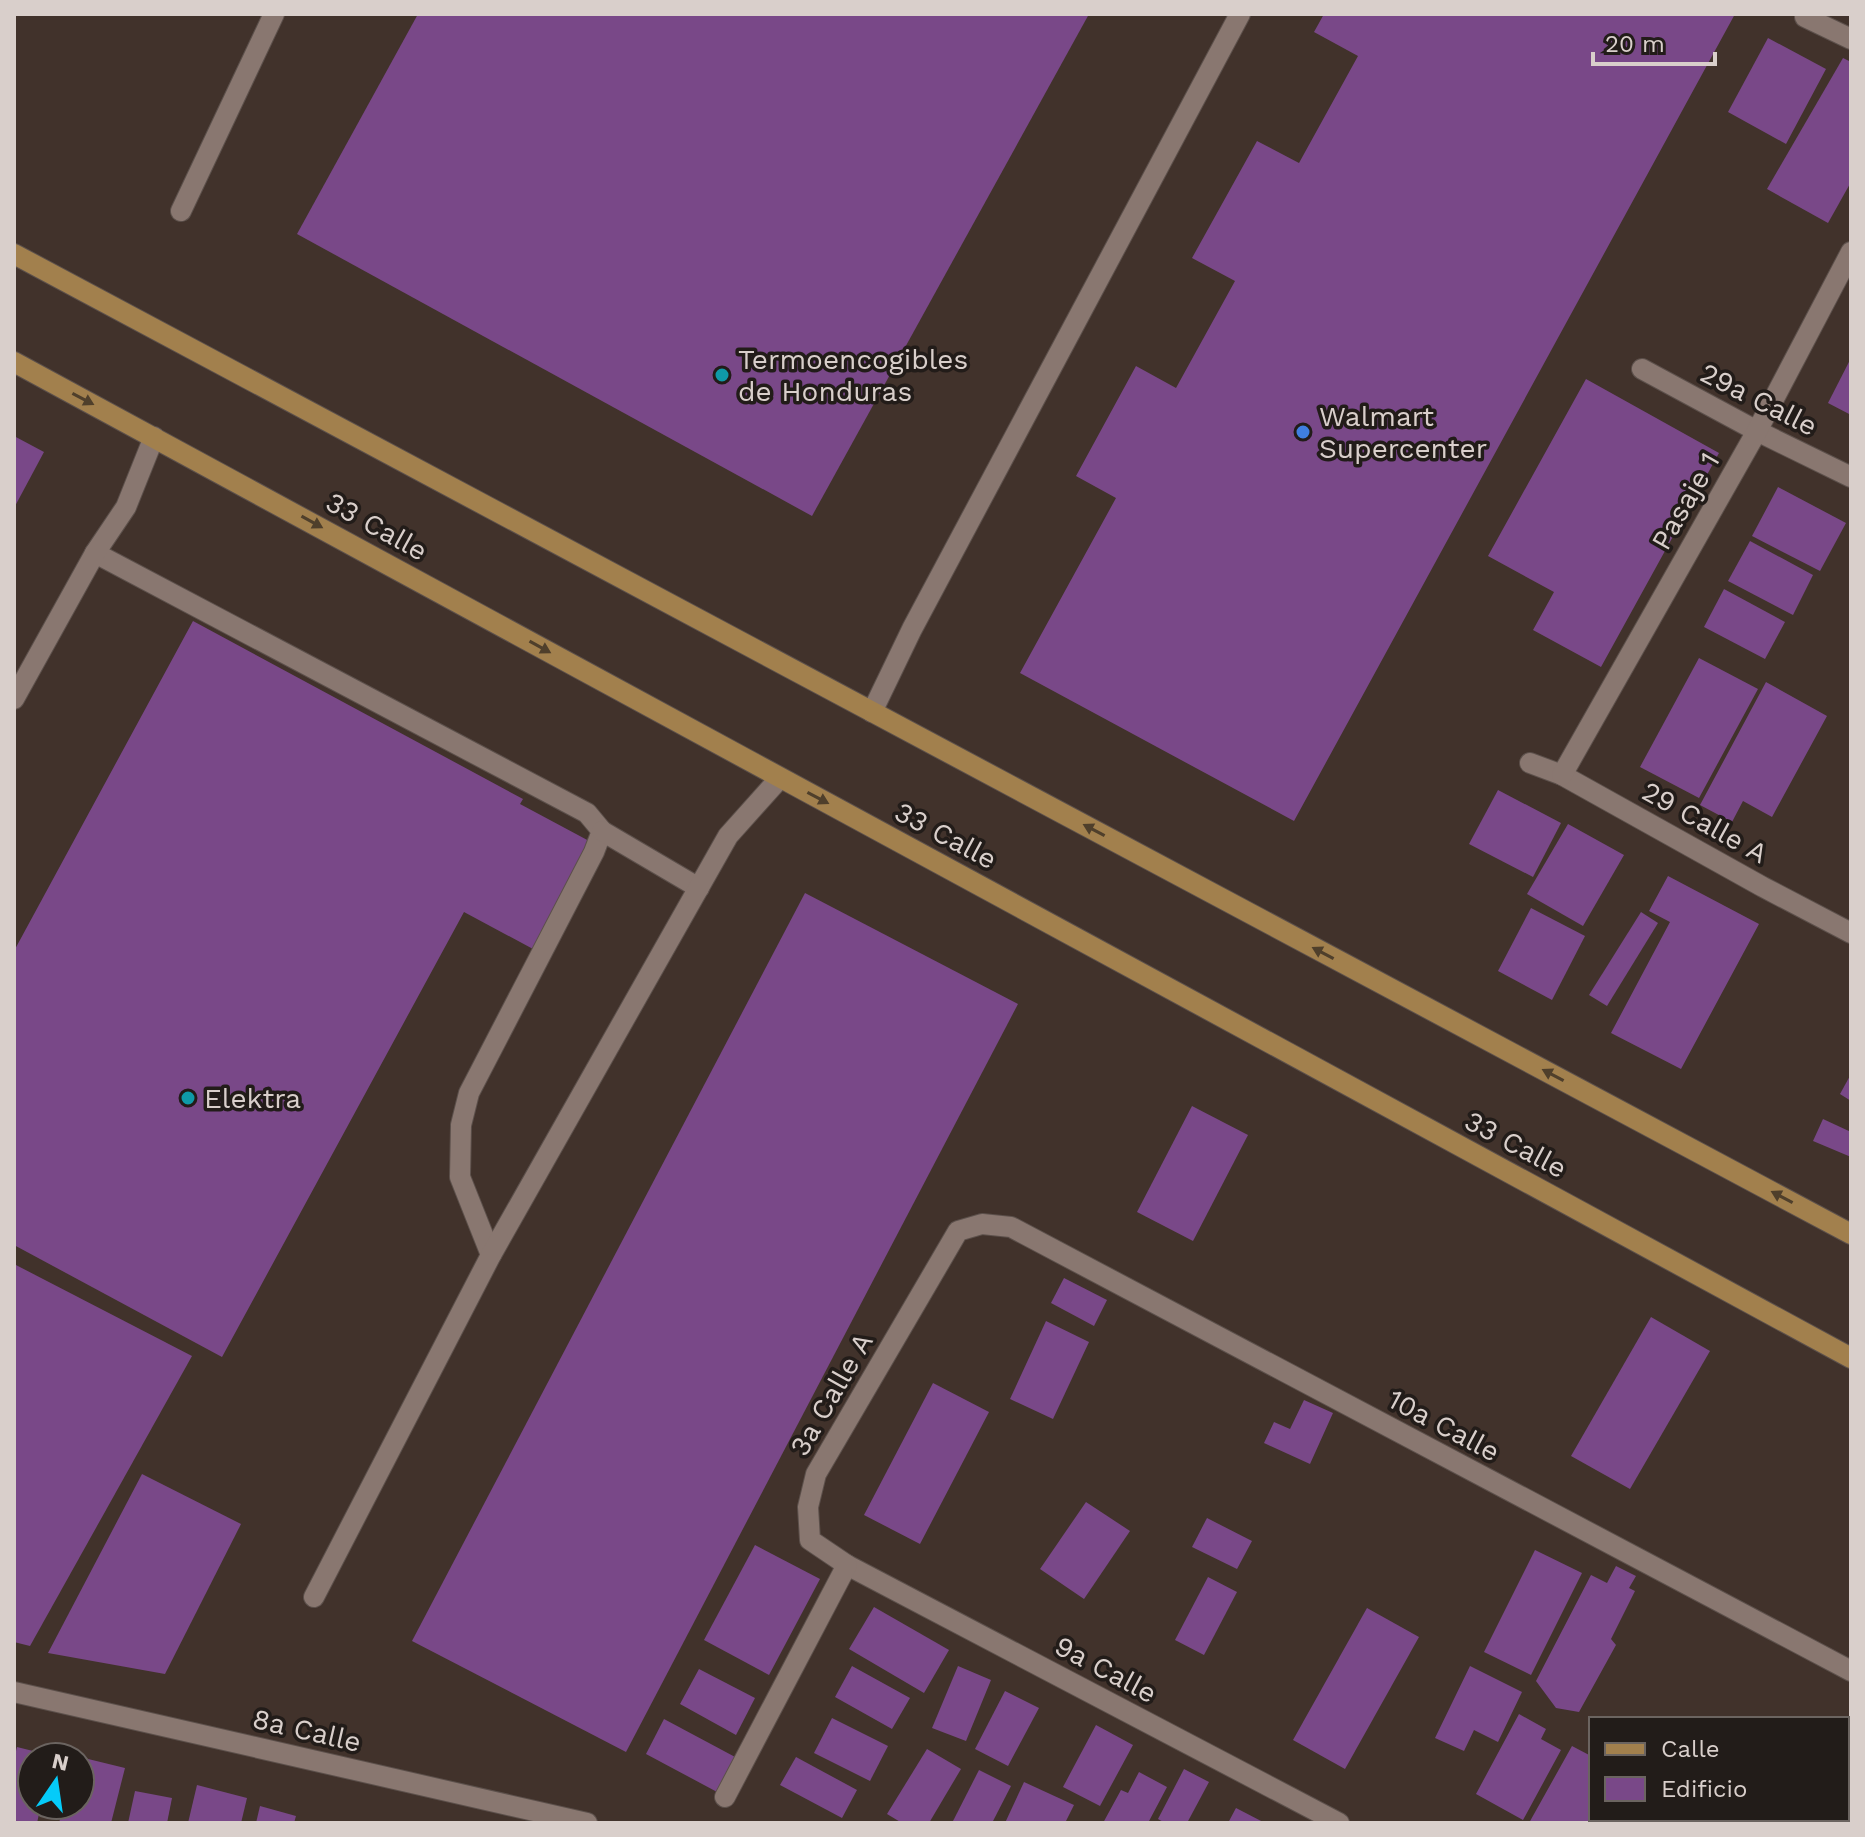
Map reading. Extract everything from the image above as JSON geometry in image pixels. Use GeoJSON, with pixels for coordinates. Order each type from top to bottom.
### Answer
{"type":"FeatureCollection","features":[{"type":"Feature","properties":{"kind":"main road"},"geometry":{"type":"LineString","coordinates":[[14,254],[1851,1234]]}},
{"type":"Feature","properties":{"kind":"main road","name":"33 Calle"},"geometry":{"type":"LineString","coordinates":[[14,362],[1851,1358]]}},
{"type":"Feature","properties":{"kind":"street"},"geometry":{"type":"LineString","coordinates":[[181,211],[274,14]]}},
{"type":"Feature","properties":{"kind":"street"},"geometry":{"type":"LineString","coordinates":[[872,712],[912,629],[1240,14]]}},
{"type":"Feature","properties":{"kind":"street"},"geometry":{"type":"LineString","coordinates":[[1805,17],[1851,39]]}},
{"type":"Feature","properties":{"kind":"street","name":"Pasaje 1"},"geometry":{"type":"LineString","coordinates":[[1562,775],[1757,431],[1851,252]]}},
{"type":"Feature","properties":{"kind":"street","name":"29a Calle"},"geometry":{"type":"LineString","coordinates":[[1642,369],[1851,477]]}},
{"type":"Feature","properties":{"kind":"street"},"geometry":{"type":"LineString","coordinates":[[14,699],[95,553],[126,507],[154,437]]}},
{"type":"Feature","properties":{"kind":"street"},"geometry":{"type":"LineString","coordinates":[[95,553],[587,813],[602,831],[699,888]]}},
{"type":"Feature","properties":{"kind":"street","name":"29 Calle A"},"geometry":{"type":"LineString","coordinates":[[1530,763],[1562,775],[1851,933]]}},
{"type":"Feature","properties":{"kind":"street"},"geometry":{"type":"LineString","coordinates":[[314,1597],[491,1255],[728,836],[780,778]]}},
{"type":"Feature","properties":{"kind":"street"},"geometry":{"type":"LineString","coordinates":[[491,1255],[460,1177],[461,1125],[469,1093],[602,831]]}},
{"type":"Feature","properties":{"kind":"street","name":"3a Calle A"},"geometry":{"type":"LineString","coordinates":[[847,1565],[810,1540],[808,1507],[816,1474],[958,1231],[982,1224],[1011,1227]]}},
{"type":"Feature","properties":{"kind":"street","name":"10a Calle"},"geometry":{"type":"LineString","coordinates":[[1011,1227],[1851,1671]]}},
{"type":"Feature","properties":{"kind":"street"},"geometry":{"type":"LineString","coordinates":[[725,1797],[847,1565]]}},
{"type":"Feature","properties":{"kind":"street","name":"9a Calle"},"geometry":{"type":"LineString","coordinates":[[847,1565],[1339,1823]]}},
{"type":"Feature","properties":{"kind":"street","name":"8a Calle"},"geometry":{"type":"LineString","coordinates":[[14,1692],[587,1823]]}},
{"type":"Feature","properties":{"kind":"building","name":"Termoencogibles de Honduras"},"geometry":{"type":"Polygon","coordinates":[[[418,14],[1089,14],[812,516],[297,234],[418,14]]]}},
{"type":"Feature","properties":{"kind":"building","name":"Walmart Supercenter"},"geometry":{"type":"Polygon","coordinates":[[[1324,14],[1735,14],[1294,821],[1020,673],[1116,498],[1076,476],[1136,366],[1176,388],[1235,281],[1192,258],[1257,141],[1299,163],[1358,56],[1314,32],[1324,14]]]}},
{"type":"Feature","properties":{"kind":"building"},"geometry":{"type":"Polygon","coordinates":[[[1768,38],[1826,69],[1786,144],[1728,112],[1768,38]]]}},
{"type":"Feature","properties":{"kind":"building"},"geometry":{"type":"Polygon","coordinates":[[[1843,58],[1851,62],[1851,182],[1828,223],[1767,189],[1843,58]]]}},
{"type":"Feature","properties":{"kind":"building"},"geometry":{"type":"Polygon","coordinates":[[[1851,358],[1851,415],[1828,403],[1851,358]]]}},
{"type":"Feature","properties":{"kind":"building"},"geometry":{"type":"Polygon","coordinates":[[[1586,379],[1719,453],[1601,667],[1533,630],[1554,592],[1488,556],[1586,379]]]}},
{"type":"Feature","properties":{"kind":"building"},"geometry":{"type":"Polygon","coordinates":[[[14,436],[44,452],[14,508],[14,436]]]}},
{"type":"Feature","properties":{"kind":"building"},"geometry":{"type":"Polygon","coordinates":[[[1778,487],[1846,523],[1820,571],[1752,536],[1778,487]]]}},
{"type":"Feature","properties":{"kind":"building"},"geometry":{"type":"Polygon","coordinates":[[[1750,541],[1813,575],[1793,615],[1728,581],[1750,541]]]}},
{"type":"Feature","properties":{"kind":"building"},"geometry":{"type":"Polygon","coordinates":[[[1724,589],[1785,622],[1765,659],[1704,627],[1724,589]]]}},
{"type":"Feature","properties":{"kind":"building","name":"Elektra"},"geometry":{"type":"Polygon","coordinates":[[[193,621],[523,799],[520,804],[591,842],[533,949],[464,912],[222,1357],[14,1245],[14,951],[193,621]]]}},
{"type":"Feature","properties":{"kind":"building"},"geometry":{"type":"Polygon","coordinates":[[[1699,658],[1758,689],[1699,798],[1640,767],[1699,658]]]}},
{"type":"Feature","properties":{"kind":"building"},"geometry":{"type":"Polygon","coordinates":[[[1766,682],[1827,716],[1772,817],[1743,801],[1732,822],[1700,805],[1766,682]]]}},
{"type":"Feature","properties":{"kind":"building"},"geometry":{"type":"Polygon","coordinates":[[[1498,790],[1561,823],[1533,877],[1469,844],[1498,790]]]}},
{"type":"Feature","properties":{"kind":"building"},"geometry":{"type":"Polygon","coordinates":[[[1568,824],[1624,855],[1583,926],[1527,894],[1568,824]]]}},
{"type":"Feature","properties":{"kind":"building"},"geometry":{"type":"Polygon","coordinates":[[[1668,876],[1759,924],[1681,1069],[1611,1033],[1670,922],[1649,911],[1668,876]]]}},
{"type":"Feature","properties":{"kind":"building"},"geometry":{"type":"Polygon","coordinates":[[[805,893],[1018,1004],[626,1752],[412,1641],[805,893]]]}},
{"type":"Feature","properties":{"kind":"building"},"geometry":{"type":"Polygon","coordinates":[[[1531,908],[1585,936],[1552,1000],[1498,971],[1531,908]]]}},
{"type":"Feature","properties":{"kind":"building"},"geometry":{"type":"Polygon","coordinates":[[[1641,912],[1658,923],[1607,1006],[1589,995],[1641,912]]]}},
{"type":"Feature","properties":{"kind":"building"},"geometry":{"type":"Polygon","coordinates":[[[1851,1074],[1851,1101],[1840,1094],[1851,1074]]]}},
{"type":"Feature","properties":{"kind":"building"},"geometry":{"type":"Polygon","coordinates":[[[1192,1106],[1248,1135],[1193,1241],[1137,1212],[1192,1106]]]}},
{"type":"Feature","properties":{"kind":"building"},"geometry":{"type":"Polygon","coordinates":[[[1823,1119],[1851,1132],[1851,1157],[1813,1141],[1823,1119]]]}},
{"type":"Feature","properties":{"kind":"building"},"geometry":{"type":"Polygon","coordinates":[[[14,1264],[192,1356],[30,1646],[14,1642],[14,1264]]]}},
{"type":"Feature","properties":{"kind":"building"},"geometry":{"type":"Polygon","coordinates":[[[1064,1278],[1107,1300],[1094,1326],[1051,1303],[1064,1278]]]}},
{"type":"Feature","properties":{"kind":"building"},"geometry":{"type":"Polygon","coordinates":[[[1651,1317],[1710,1351],[1630,1489],[1571,1456],[1651,1317]]]}},
{"type":"Feature","properties":{"kind":"building"},"geometry":{"type":"Polygon","coordinates":[[[1046,1321],[1089,1342],[1053,1419],[1010,1399],[1046,1321]]]}},
{"type":"Feature","properties":{"kind":"building"},"geometry":{"type":"Polygon","coordinates":[[[933,1383],[989,1412],[920,1544],[864,1515],[933,1383]]]}},
{"type":"Feature","properties":{"kind":"building"},"geometry":{"type":"Polygon","coordinates":[[[1304,1400],[1333,1413],[1310,1464],[1264,1443],[1274,1422],[1290,1429],[1304,1400]]]}},
{"type":"Feature","properties":{"kind":"building"},"geometry":{"type":"Polygon","coordinates":[[[142,1474],[241,1524],[165,1674],[48,1653],[142,1474]]]}},
{"type":"Feature","properties":{"kind":"building"},"geometry":{"type":"Polygon","coordinates":[[[1086,1502],[1130,1531],[1084,1599],[1040,1569],[1086,1502]]]}},
{"type":"Feature","properties":{"kind":"building"},"geometry":{"type":"Polygon","coordinates":[[[1207,1518],[1252,1541],[1237,1569],[1192,1547],[1207,1518]]]}},
{"type":"Feature","properties":{"kind":"building"},"geometry":{"type":"Polygon","coordinates":[[[755,1545],[820,1579],[769,1675],[704,1640],[755,1545]]]}},
{"type":"Feature","properties":{"kind":"building"},"geometry":{"type":"Polygon","coordinates":[[[1535,1550],[1582,1573],[1531,1675],[1484,1652],[1535,1550]]]}},
{"type":"Feature","properties":{"kind":"building"},"geometry":{"type":"Polygon","coordinates":[[[1616,1566],[1636,1576],[1629,1588],[1635,1591],[1611,1639],[1616,1645],[1579,1712],[1556,1708],[1536,1681],[1591,1575],[1607,1583],[1616,1566]]]}},
{"type":"Feature","properties":{"kind":"building"},"geometry":{"type":"Polygon","coordinates":[[[1208,1577],[1237,1592],[1204,1655],[1175,1640],[1208,1577]]]}},
{"type":"Feature","properties":{"kind":"building"},"geometry":{"type":"Polygon","coordinates":[[[874,1607],[949,1650],[924,1693],[849,1649],[874,1607]]]}},
{"type":"Feature","properties":{"kind":"building"},"geometry":{"type":"Polygon","coordinates":[[[1367,1608],[1419,1637],[1345,1769],[1293,1740],[1367,1608]]]}},
{"type":"Feature","properties":{"kind":"building"},"geometry":{"type":"Polygon","coordinates":[[[852,1666],[910,1698],[892,1729],[835,1697],[852,1666]]]}},
{"type":"Feature","properties":{"kind":"building"},"geometry":{"type":"Polygon","coordinates":[[[958,1666],[991,1680],[966,1741],[932,1728],[958,1666]]]}},
{"type":"Feature","properties":{"kind":"building"},"geometry":{"type":"Polygon","coordinates":[[[1470,1666],[1522,1692],[1498,1742],[1474,1730],[1464,1751],[1435,1738],[1470,1666]]]}},
{"type":"Feature","properties":{"kind":"building"},"geometry":{"type":"Polygon","coordinates":[[[699,1669],[755,1698],[736,1735],[680,1704],[699,1669]]]}},
{"type":"Feature","properties":{"kind":"building"},"geometry":{"type":"Polygon","coordinates":[[[1005,1691],[1039,1708],[1008,1766],[975,1749],[1005,1691]]]}},
{"type":"Feature","properties":{"kind":"building"},"geometry":{"type":"Polygon","coordinates":[[[1519,1714],[1546,1729],[1541,1739],[1561,1750],[1523,1820],[1476,1794],[1519,1714]]]}},
{"type":"Feature","properties":{"kind":"building"},"geometry":{"type":"Polygon","coordinates":[[[832,1718],[888,1746],[870,1781],[814,1753],[832,1718]]]}},
{"type":"Feature","properties":{"kind":"building"},"geometry":{"type":"Polygon","coordinates":[[[664,1719],[737,1758],[719,1793],[646,1754],[664,1719]]]}},
{"type":"Feature","properties":{"kind":"building"},"geometry":{"type":"Polygon","coordinates":[[[1096,1725],[1133,1745],[1100,1806],[1063,1787],[1096,1725]]]}},
{"type":"Feature","properties":{"kind":"building"},"geometry":{"type":"Polygon","coordinates":[[[1572,1746],[1589,1755],[1589,1821],[1607,1823],[1529,1823],[1572,1746]]]}},
{"type":"Feature","properties":{"kind":"building"},"geometry":{"type":"Polygon","coordinates":[[[927,1749],[961,1769],[929,1823],[902,1823],[887,1814],[927,1749]]]}},
{"type":"Feature","properties":{"kind":"building"},"geometry":{"type":"Polygon","coordinates":[[[16,1751],[16,1821],[37,1823],[14,1821],[16,1751]]]}},
{"type":"Feature","properties":{"kind":"building"},"geometry":{"type":"Polygon","coordinates":[[[796,1757],[857,1790],[842,1818],[780,1785],[796,1757]]]}},
{"type":"Feature","properties":{"kind":"building"},"geometry":{"type":"Polygon","coordinates":[[[96,1761],[125,1768],[111,1823],[59,1823],[96,1821],[96,1761]]]}},
{"type":"Feature","properties":{"kind":"building"},"geometry":{"type":"Polygon","coordinates":[[[1184,1769],[1209,1782],[1187,1823],[1165,1823],[1158,1819],[1184,1769]]]}},
{"type":"Feature","properties":{"kind":"building"},"geometry":{"type":"Polygon","coordinates":[[[979,1770],[1011,1786],[992,1823],[952,1823],[979,1770]]]}},
{"type":"Feature","properties":{"kind":"building"},"geometry":{"type":"Polygon","coordinates":[[[1139,1772],[1167,1787],[1148,1823],[1103,1823],[1121,1790],[1128,1793],[1139,1772]]]}},
{"type":"Feature","properties":{"kind":"building"},"geometry":{"type":"Polygon","coordinates":[[[1024,1782],[1074,1805],[1065,1823],[1005,1823],[1024,1782]]]}},
{"type":"Feature","properties":{"kind":"building"},"geometry":{"type":"Polygon","coordinates":[[[197,1785],[247,1798],[241,1823],[188,1823],[197,1785]]]}},
{"type":"Feature","properties":{"kind":"building"},"geometry":{"type":"Polygon","coordinates":[[[135,1791],[172,1798],[167,1823],[128,1823],[135,1791]]]}},
{"type":"Feature","properties":{"kind":"building"},"geometry":{"type":"Polygon","coordinates":[[[260,1806],[296,1816],[294,1823],[256,1823],[260,1806]]]}},
{"type":"Feature","properties":{"kind":"building"},"geometry":{"type":"Polygon","coordinates":[[[1236,1808],[1265,1823],[1228,1823],[1236,1808]]]}},
{"type":"Feature","properties":{"kind":"place","name":"Termoencogibles de Honduras"},"geometry":{"type":"Point","coordinates":[722,375]}},
{"type":"Feature","properties":{"kind":"place","name":"Walmart Supercenter"},"geometry":{"type":"Point","coordinates":[1303,432]}},
{"type":"Feature","properties":{"kind":"place","name":"Elektra"},"geometry":{"type":"Point","coordinates":[188,1098]}}]}
